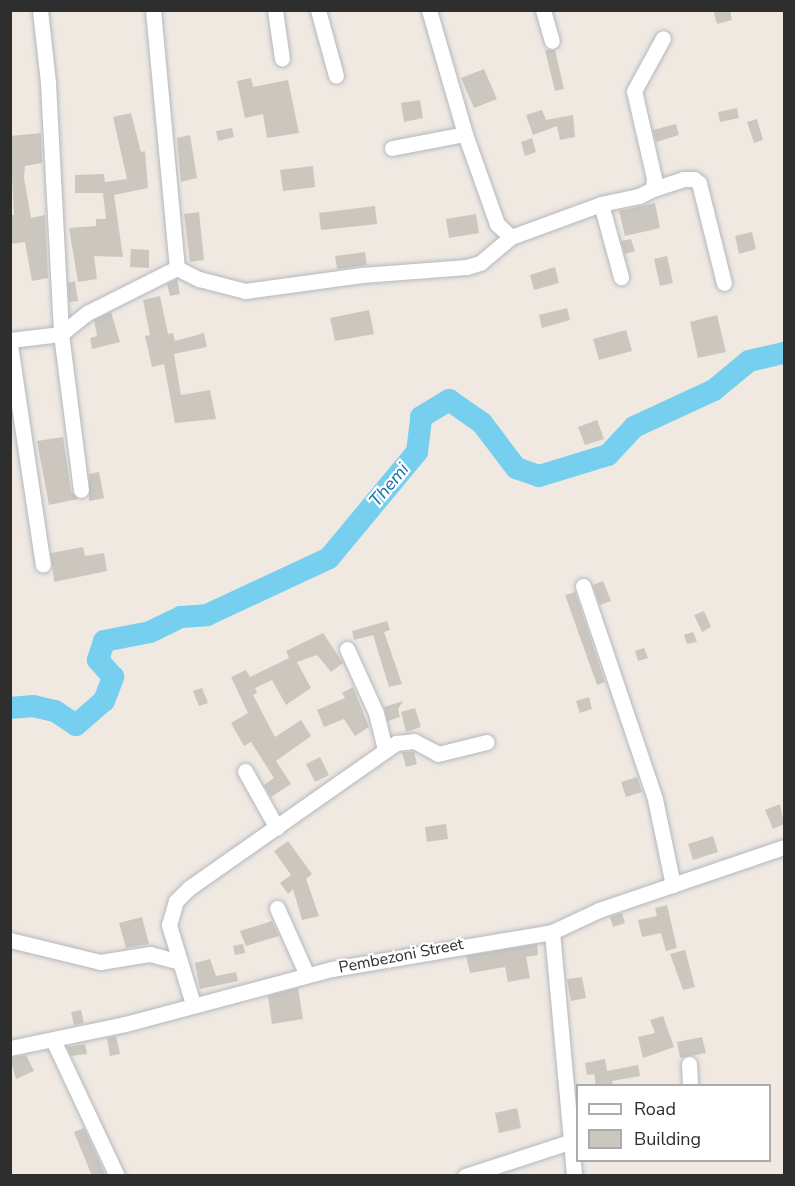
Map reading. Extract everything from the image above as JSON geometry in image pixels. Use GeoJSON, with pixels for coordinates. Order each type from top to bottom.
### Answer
{"type":"FeatureCollection","features":[{"type":"Feature","properties":{"kind":"street"},"geometry":{"type":"LineString","coordinates":[[40,10],[48,83],[61,334],[81,490]]}},
{"type":"Feature","properties":{"kind":"street"},"geometry":{"type":"LineString","coordinates":[[153,10],[177,268]]}},
{"type":"Feature","properties":{"kind":"street"},"geometry":{"type":"LineString","coordinates":[[275,10],[282,59]]}},
{"type":"Feature","properties":{"kind":"street"},"geometry":{"type":"LineString","coordinates":[[318,10],[336,76]]}},
{"type":"Feature","properties":{"kind":"street"},"geometry":{"type":"LineString","coordinates":[[429,10],[465,134],[497,224],[511,237]]}},
{"type":"Feature","properties":{"kind":"street"},"geometry":{"type":"LineString","coordinates":[[543,10],[552,41]]}},
{"type":"Feature","properties":{"kind":"street"},"geometry":{"type":"LineString","coordinates":[[653,189],[654,178],[634,91],[663,38]]}},
{"type":"Feature","properties":{"kind":"street"},"geometry":{"type":"LineString","coordinates":[[392,148],[465,134]]}},
{"type":"Feature","properties":{"kind":"street"},"geometry":{"type":"LineString","coordinates":[[177,268],[199,279],[245,291],[362,275],[467,267],[480,263],[511,237],[601,204],[639,196],[683,179],[694,179],[699,183],[724,283]]}},
{"type":"Feature","properties":{"kind":"street"},"geometry":{"type":"LineString","coordinates":[[601,204],[621,278]]}},
{"type":"Feature","properties":{"kind":"street"},"geometry":{"type":"LineString","coordinates":[[10,340],[61,334],[87,313],[177,268]]}},
{"type":"Feature","properties":{"kind":"street"},"geometry":{"type":"LineString","coordinates":[[10,345],[43,565]]}},
{"type":"Feature","properties":{"kind":"street"},"geometry":{"type":"LineString","coordinates":[[583,586],[655,799],[673,885]]}},
{"type":"Feature","properties":{"kind":"street"},"geometry":{"type":"LineString","coordinates":[[347,649],[376,713],[385,750]]}},
{"type":"Feature","properties":{"kind":"street"},"geometry":{"type":"LineString","coordinates":[[193,1004],[170,925],[176,901],[189,888],[385,750],[406,740],[438,754],[487,742]]}},
{"type":"Feature","properties":{"kind":"street"},"geometry":{"type":"LineString","coordinates":[[245,771],[277,828]]}},
{"type":"Feature","properties":{"kind":"street","name":"Pembezoni Street"},"geometry":{"type":"LineString","coordinates":[[10,1048],[52,1040],[307,975],[455,946],[552,932],[599,910],[784,848]]}},
{"type":"Feature","properties":{"kind":"street"},"geometry":{"type":"LineString","coordinates":[[277,908],[307,975]]}},
{"type":"Feature","properties":{"kind":"street"},"geometry":{"type":"LineString","coordinates":[[552,932],[573,1133],[574,1176]]}},
{"type":"Feature","properties":{"kind":"street"},"geometry":{"type":"LineString","coordinates":[[10,940],[100,962],[142,954],[180,962]]}},
{"type":"Feature","properties":{"kind":"street"},"geometry":{"type":"LineString","coordinates":[[52,1040],[117,1176]]}},
{"type":"Feature","properties":{"kind":"street"},"geometry":{"type":"LineString","coordinates":[[689,1064],[690,1084]]}},
{"type":"Feature","properties":{"kind":"street"},"geometry":{"type":"LineString","coordinates":[[465,1176],[573,1133]]}},
{"type":"Feature","properties":{"kind":"building"},"geometry":{"type":"Polygon","coordinates":[[[713,10],[730,10],[732,20],[717,24],[713,10]]]}},
{"type":"Feature","properties":{"kind":"building"},"geometry":{"type":"Polygon","coordinates":[[[545,50],[555,50],[564,89],[555,91],[545,50]]]}},
{"type":"Feature","properties":{"kind":"building"},"geometry":{"type":"Polygon","coordinates":[[[484,69],[497,99],[474,108],[461,78],[484,69]]]}},
{"type":"Feature","properties":{"kind":"building"},"geometry":{"type":"Polygon","coordinates":[[[251,78],[253,87],[288,80],[299,133],[267,138],[263,114],[245,118],[237,81],[251,78]]]}},
{"type":"Feature","properties":{"kind":"building"},"geometry":{"type":"Polygon","coordinates":[[[420,100],[423,118],[404,122],[401,103],[420,100]]]}},
{"type":"Feature","properties":{"kind":"building"},"geometry":{"type":"Polygon","coordinates":[[[737,108],[739,118],[720,122],[718,112],[737,108]]]}},
{"type":"Feature","properties":{"kind":"building"},"geometry":{"type":"Polygon","coordinates":[[[542,110],[546,120],[573,115],[575,137],[560,140],[557,126],[533,135],[526,115],[542,110]]]}},
{"type":"Feature","properties":{"kind":"building"},"geometry":{"type":"Polygon","coordinates":[[[131,113],[141,152],[145,151],[148,188],[114,195],[123,257],[94,256],[97,279],[78,282],[69,228],[96,226],[96,219],[106,219],[103,193],[75,193],[75,175],[104,174],[105,182],[127,179],[113,117],[131,113]]]}},
{"type":"Feature","properties":{"kind":"building"},"geometry":{"type":"Polygon","coordinates":[[[757,119],[763,140],[754,143],[747,122],[757,119]]]}},
{"type":"Feature","properties":{"kind":"building"},"geometry":{"type":"Polygon","coordinates":[[[676,124],[679,135],[656,142],[653,130],[676,124]]]}},
{"type":"Feature","properties":{"kind":"building"},"geometry":{"type":"Polygon","coordinates":[[[232,128],[234,137],[218,141],[216,131],[232,128]]]}},
{"type":"Feature","properties":{"kind":"building"},"geometry":{"type":"Polygon","coordinates":[[[41,133],[42,163],[25,166],[24,178],[31,218],[45,215],[48,278],[32,281],[25,242],[10,244],[10,215],[14,215],[10,136],[41,133]]]}},
{"type":"Feature","properties":{"kind":"building"},"geometry":{"type":"Polygon","coordinates":[[[190,135],[197,178],[181,182],[177,138],[190,135]]]}},
{"type":"Feature","properties":{"kind":"building"},"geometry":{"type":"Polygon","coordinates":[[[532,138],[536,152],[525,156],[521,142],[532,138]]]}},
{"type":"Feature","properties":{"kind":"building"},"geometry":{"type":"Polygon","coordinates":[[[313,166],[315,187],[283,191],[280,170],[313,166]]]}},
{"type":"Feature","properties":{"kind":"building"},"geometry":{"type":"Polygon","coordinates":[[[655,203],[660,228],[625,236],[619,211],[655,203]]]}},
{"type":"Feature","properties":{"kind":"building"},"geometry":{"type":"Polygon","coordinates":[[[375,206],[377,224],[321,230],[319,213],[375,206]]]}},
{"type":"Feature","properties":{"kind":"building"},"geometry":{"type":"Polygon","coordinates":[[[199,212],[204,260],[190,262],[184,214],[199,212]]]}},
{"type":"Feature","properties":{"kind":"building"},"geometry":{"type":"Polygon","coordinates":[[[476,214],[479,233],[449,238],[446,219],[476,214]]]}},
{"type":"Feature","properties":{"kind":"building"},"geometry":{"type":"Polygon","coordinates":[[[752,232],[756,249],[739,254],[735,236],[752,232]]]}},
{"type":"Feature","properties":{"kind":"building"},"geometry":{"type":"Polygon","coordinates":[[[631,239],[635,251],[625,254],[621,241],[631,239]]]}},
{"type":"Feature","properties":{"kind":"building"},"geometry":{"type":"Polygon","coordinates":[[[131,249],[149,250],[149,268],[130,267],[131,249]]]}},
{"type":"Feature","properties":{"kind":"building"},"geometry":{"type":"Polygon","coordinates":[[[365,252],[367,265],[337,269],[335,256],[365,252]]]}},
{"type":"Feature","properties":{"kind":"building"},"geometry":{"type":"Polygon","coordinates":[[[667,256],[673,283],[660,286],[654,259],[667,256]]]}},
{"type":"Feature","properties":{"kind":"building"},"geometry":{"type":"Polygon","coordinates":[[[555,267],[559,283],[534,290],[530,275],[555,267]]]}},
{"type":"Feature","properties":{"kind":"building"},"geometry":{"type":"Polygon","coordinates":[[[177,279],[180,294],[170,296],[167,284],[177,279]]]}},
{"type":"Feature","properties":{"kind":"building"},"geometry":{"type":"Polygon","coordinates":[[[75,281],[78,301],[69,302],[68,283],[75,281]]]}},
{"type":"Feature","properties":{"kind":"building"},"geometry":{"type":"Polygon","coordinates":[[[160,296],[168,334],[173,333],[175,341],[204,333],[207,347],[174,354],[181,395],[210,390],[216,419],[175,423],[164,364],[152,367],[145,336],[150,335],[143,300],[160,296]]]}},
{"type":"Feature","properties":{"kind":"building"},"geometry":{"type":"Polygon","coordinates":[[[567,308],[570,320],[542,328],[539,315],[567,308]]]}},
{"type":"Feature","properties":{"kind":"building"},"geometry":{"type":"Polygon","coordinates":[[[369,310],[374,334],[335,341],[330,318],[369,310]]]}},
{"type":"Feature","properties":{"kind":"building"},"geometry":{"type":"Polygon","coordinates":[[[111,312],[120,342],[92,349],[90,338],[97,336],[94,320],[111,312]]]}},
{"type":"Feature","properties":{"kind":"building"},"geometry":{"type":"Polygon","coordinates":[[[717,315],[726,352],[698,358],[690,322],[717,315]]]}},
{"type":"Feature","properties":{"kind":"building"},"geometry":{"type":"Polygon","coordinates":[[[626,330],[632,351],[599,360],[593,339],[626,330]]]}},
{"type":"Feature","properties":{"kind":"building"},"geometry":{"type":"Polygon","coordinates":[[[597,420],[604,439],[585,445],[578,427],[597,420]]]}},
{"type":"Feature","properties":{"kind":"building"},"geometry":{"type":"Polygon","coordinates":[[[63,437],[71,491],[78,499],[49,505],[37,441],[63,437]]]}},
{"type":"Feature","properties":{"kind":"building"},"geometry":{"type":"Polygon","coordinates":[[[99,472],[104,498],[89,501],[89,474],[99,472]]]}},
{"type":"Feature","properties":{"kind":"building"},"geometry":{"type":"Polygon","coordinates":[[[83,547],[85,556],[104,553],[107,571],[54,582],[51,553],[83,547]]]}},
{"type":"Feature","properties":{"kind":"building"},"geometry":{"type":"Polygon","coordinates":[[[603,581],[611,601],[600,605],[593,585],[603,581]]]}},
{"type":"Feature","properties":{"kind":"building"},"geometry":{"type":"Polygon","coordinates":[[[575,592],[605,682],[597,685],[565,595],[575,592]]]}},
{"type":"Feature","properties":{"kind":"building"},"geometry":{"type":"Polygon","coordinates":[[[704,611],[711,627],[702,632],[694,615],[704,611]]]}},
{"type":"Feature","properties":{"kind":"building"},"geometry":{"type":"Polygon","coordinates":[[[387,621],[390,630],[384,632],[402,684],[389,687],[373,635],[354,640],[352,631],[387,621]]]}},
{"type":"Feature","properties":{"kind":"building"},"geometry":{"type":"Polygon","coordinates":[[[693,632],[697,642],[687,644],[684,635],[693,632]]]}},
{"type":"Feature","properties":{"kind":"building"},"geometry":{"type":"Polygon","coordinates":[[[323,633],[343,663],[331,672],[317,655],[297,662],[311,688],[286,705],[272,680],[255,688],[257,693],[253,695],[275,737],[301,720],[311,736],[276,761],[291,784],[271,797],[264,785],[274,778],[251,742],[244,746],[231,723],[248,713],[231,677],[246,670],[250,677],[289,658],[286,651],[323,633]]]}},
{"type":"Feature","properties":{"kind":"building"},"geometry":{"type":"Polygon","coordinates":[[[644,648],[648,658],[638,661],[635,651],[644,648]]]}},
{"type":"Feature","properties":{"kind":"building"},"geometry":{"type":"Polygon","coordinates":[[[353,687],[369,727],[355,736],[344,719],[324,727],[317,710],[345,698],[342,693],[353,687]]]}},
{"type":"Feature","properties":{"kind":"building"},"geometry":{"type":"Polygon","coordinates":[[[202,688],[208,703],[199,706],[193,691],[202,688]]]}},
{"type":"Feature","properties":{"kind":"building"},"geometry":{"type":"Polygon","coordinates":[[[589,697],[592,709],[580,713],[576,701],[589,697]]]}},
{"type":"Feature","properties":{"kind":"building"},"geometry":{"type":"Polygon","coordinates":[[[403,701],[398,709],[400,717],[388,721],[384,707],[403,701]]]}},
{"type":"Feature","properties":{"kind":"building"},"geometry":{"type":"Polygon","coordinates":[[[415,708],[421,727],[406,732],[401,712],[415,708]]]}},
{"type":"Feature","properties":{"kind":"building"},"geometry":{"type":"Polygon","coordinates":[[[402,752],[414,752],[417,764],[406,767],[402,752]]]}},
{"type":"Feature","properties":{"kind":"building"},"geometry":{"type":"Polygon","coordinates":[[[320,757],[329,775],[315,782],[306,764],[320,757]]]}},
{"type":"Feature","properties":{"kind":"building"},"geometry":{"type":"Polygon","coordinates":[[[637,777],[642,792],[626,797],[621,782],[637,777]]]}},
{"type":"Feature","properties":{"kind":"building"},"geometry":{"type":"Polygon","coordinates":[[[780,804],[784,824],[773,829],[765,810],[780,804]]]}},
{"type":"Feature","properties":{"kind":"building"},"geometry":{"type":"Polygon","coordinates":[[[446,824],[448,839],[427,842],[425,827],[446,824]]]}},
{"type":"Feature","properties":{"kind":"building"},"geometry":{"type":"Polygon","coordinates":[[[713,836],[718,852],[693,860],[688,844],[713,836]]]}},
{"type":"Feature","properties":{"kind":"building"},"geometry":{"type":"Polygon","coordinates":[[[288,841],[312,874],[306,879],[319,916],[302,920],[293,889],[288,894],[280,883],[291,875],[274,851],[288,841]]]}},
{"type":"Feature","properties":{"kind":"building"},"geometry":{"type":"Polygon","coordinates":[[[667,905],[677,948],[666,951],[661,933],[642,937],[638,920],[657,916],[655,908],[667,905]]]}},
{"type":"Feature","properties":{"kind":"building"},"geometry":{"type":"Polygon","coordinates":[[[622,913],[625,923],[613,927],[610,917],[622,913]]]}},
{"type":"Feature","properties":{"kind":"building"},"geometry":{"type":"Polygon","coordinates":[[[142,917],[149,944],[126,948],[119,923],[142,917]]]}},
{"type":"Feature","properties":{"kind":"building"},"geometry":{"type":"Polygon","coordinates":[[[272,921],[279,936],[246,946],[240,931],[272,921]]]}},
{"type":"Feature","properties":{"kind":"building"},"geometry":{"type":"Polygon","coordinates":[[[243,944],[245,953],[235,955],[233,946],[243,944]]]}},
{"type":"Feature","properties":{"kind":"building"},"geometry":{"type":"Polygon","coordinates":[[[537,944],[538,955],[526,957],[530,978],[508,982],[505,967],[470,973],[466,956],[537,944]]]}},
{"type":"Feature","properties":{"kind":"building"},"geometry":{"type":"Polygon","coordinates":[[[685,950],[695,987],[683,990],[670,954],[685,950]]]}},
{"type":"Feature","properties":{"kind":"building"},"geometry":{"type":"Polygon","coordinates":[[[210,959],[216,976],[236,972],[238,981],[200,989],[195,963],[210,959]]]}},
{"type":"Feature","properties":{"kind":"building"},"geometry":{"type":"Polygon","coordinates":[[[582,977],[586,998],[571,1001],[567,979],[582,977]]]}},
{"type":"Feature","properties":{"kind":"building"},"geometry":{"type":"Polygon","coordinates":[[[298,988],[303,1019],[272,1024],[268,996],[298,988]]]}},
{"type":"Feature","properties":{"kind":"building"},"geometry":{"type":"Polygon","coordinates":[[[81,1010],[84,1023],[74,1025],[71,1012],[81,1010]]]}},
{"type":"Feature","properties":{"kind":"building"},"geometry":{"type":"Polygon","coordinates":[[[663,1016],[674,1047],[643,1058],[638,1037],[655,1033],[650,1020],[663,1016]]]}},
{"type":"Feature","properties":{"kind":"building"},"geometry":{"type":"Polygon","coordinates":[[[116,1036],[120,1054],[110,1056],[107,1038],[116,1036]]]}},
{"type":"Feature","properties":{"kind":"building"},"geometry":{"type":"Polygon","coordinates":[[[702,1037],[706,1053],[680,1058],[677,1042],[702,1037]]]}},
{"type":"Feature","properties":{"kind":"building"},"geometry":{"type":"Polygon","coordinates":[[[85,1044],[87,1054],[71,1056],[67,1047],[85,1044]]]}},
{"type":"Feature","properties":{"kind":"building"},"geometry":{"type":"Polygon","coordinates":[[[26,1055],[34,1071],[16,1079],[10,1058],[26,1055]]]}},
{"type":"Feature","properties":{"kind":"building"},"geometry":{"type":"Polygon","coordinates":[[[605,1059],[607,1071],[638,1065],[640,1076],[612,1081],[613,1084],[596,1084],[594,1074],[587,1075],[585,1063],[605,1059]]]}},
{"type":"Feature","properties":{"kind":"building"},"geometry":{"type":"Polygon","coordinates":[[[517,1108],[521,1128],[499,1133],[495,1113],[517,1108]]]}},
{"type":"Feature","properties":{"kind":"building"},"geometry":{"type":"Polygon","coordinates":[[[84,1128],[106,1176],[92,1176],[74,1132],[84,1128]]]}},
{"type":"Feature","properties":{"kind":"waterway","name":"Themi"},"geometry":{"type":"LineString","coordinates":[[10,708],[33,706],[55,711],[76,725],[104,701],[113,677],[98,660],[104,641],[150,632],[181,617],[207,615],[329,558],[417,452],[421,417],[449,400],[482,423],[516,468],[539,476],[608,455],[634,427],[714,390],[749,361],[784,353]]}}]}
